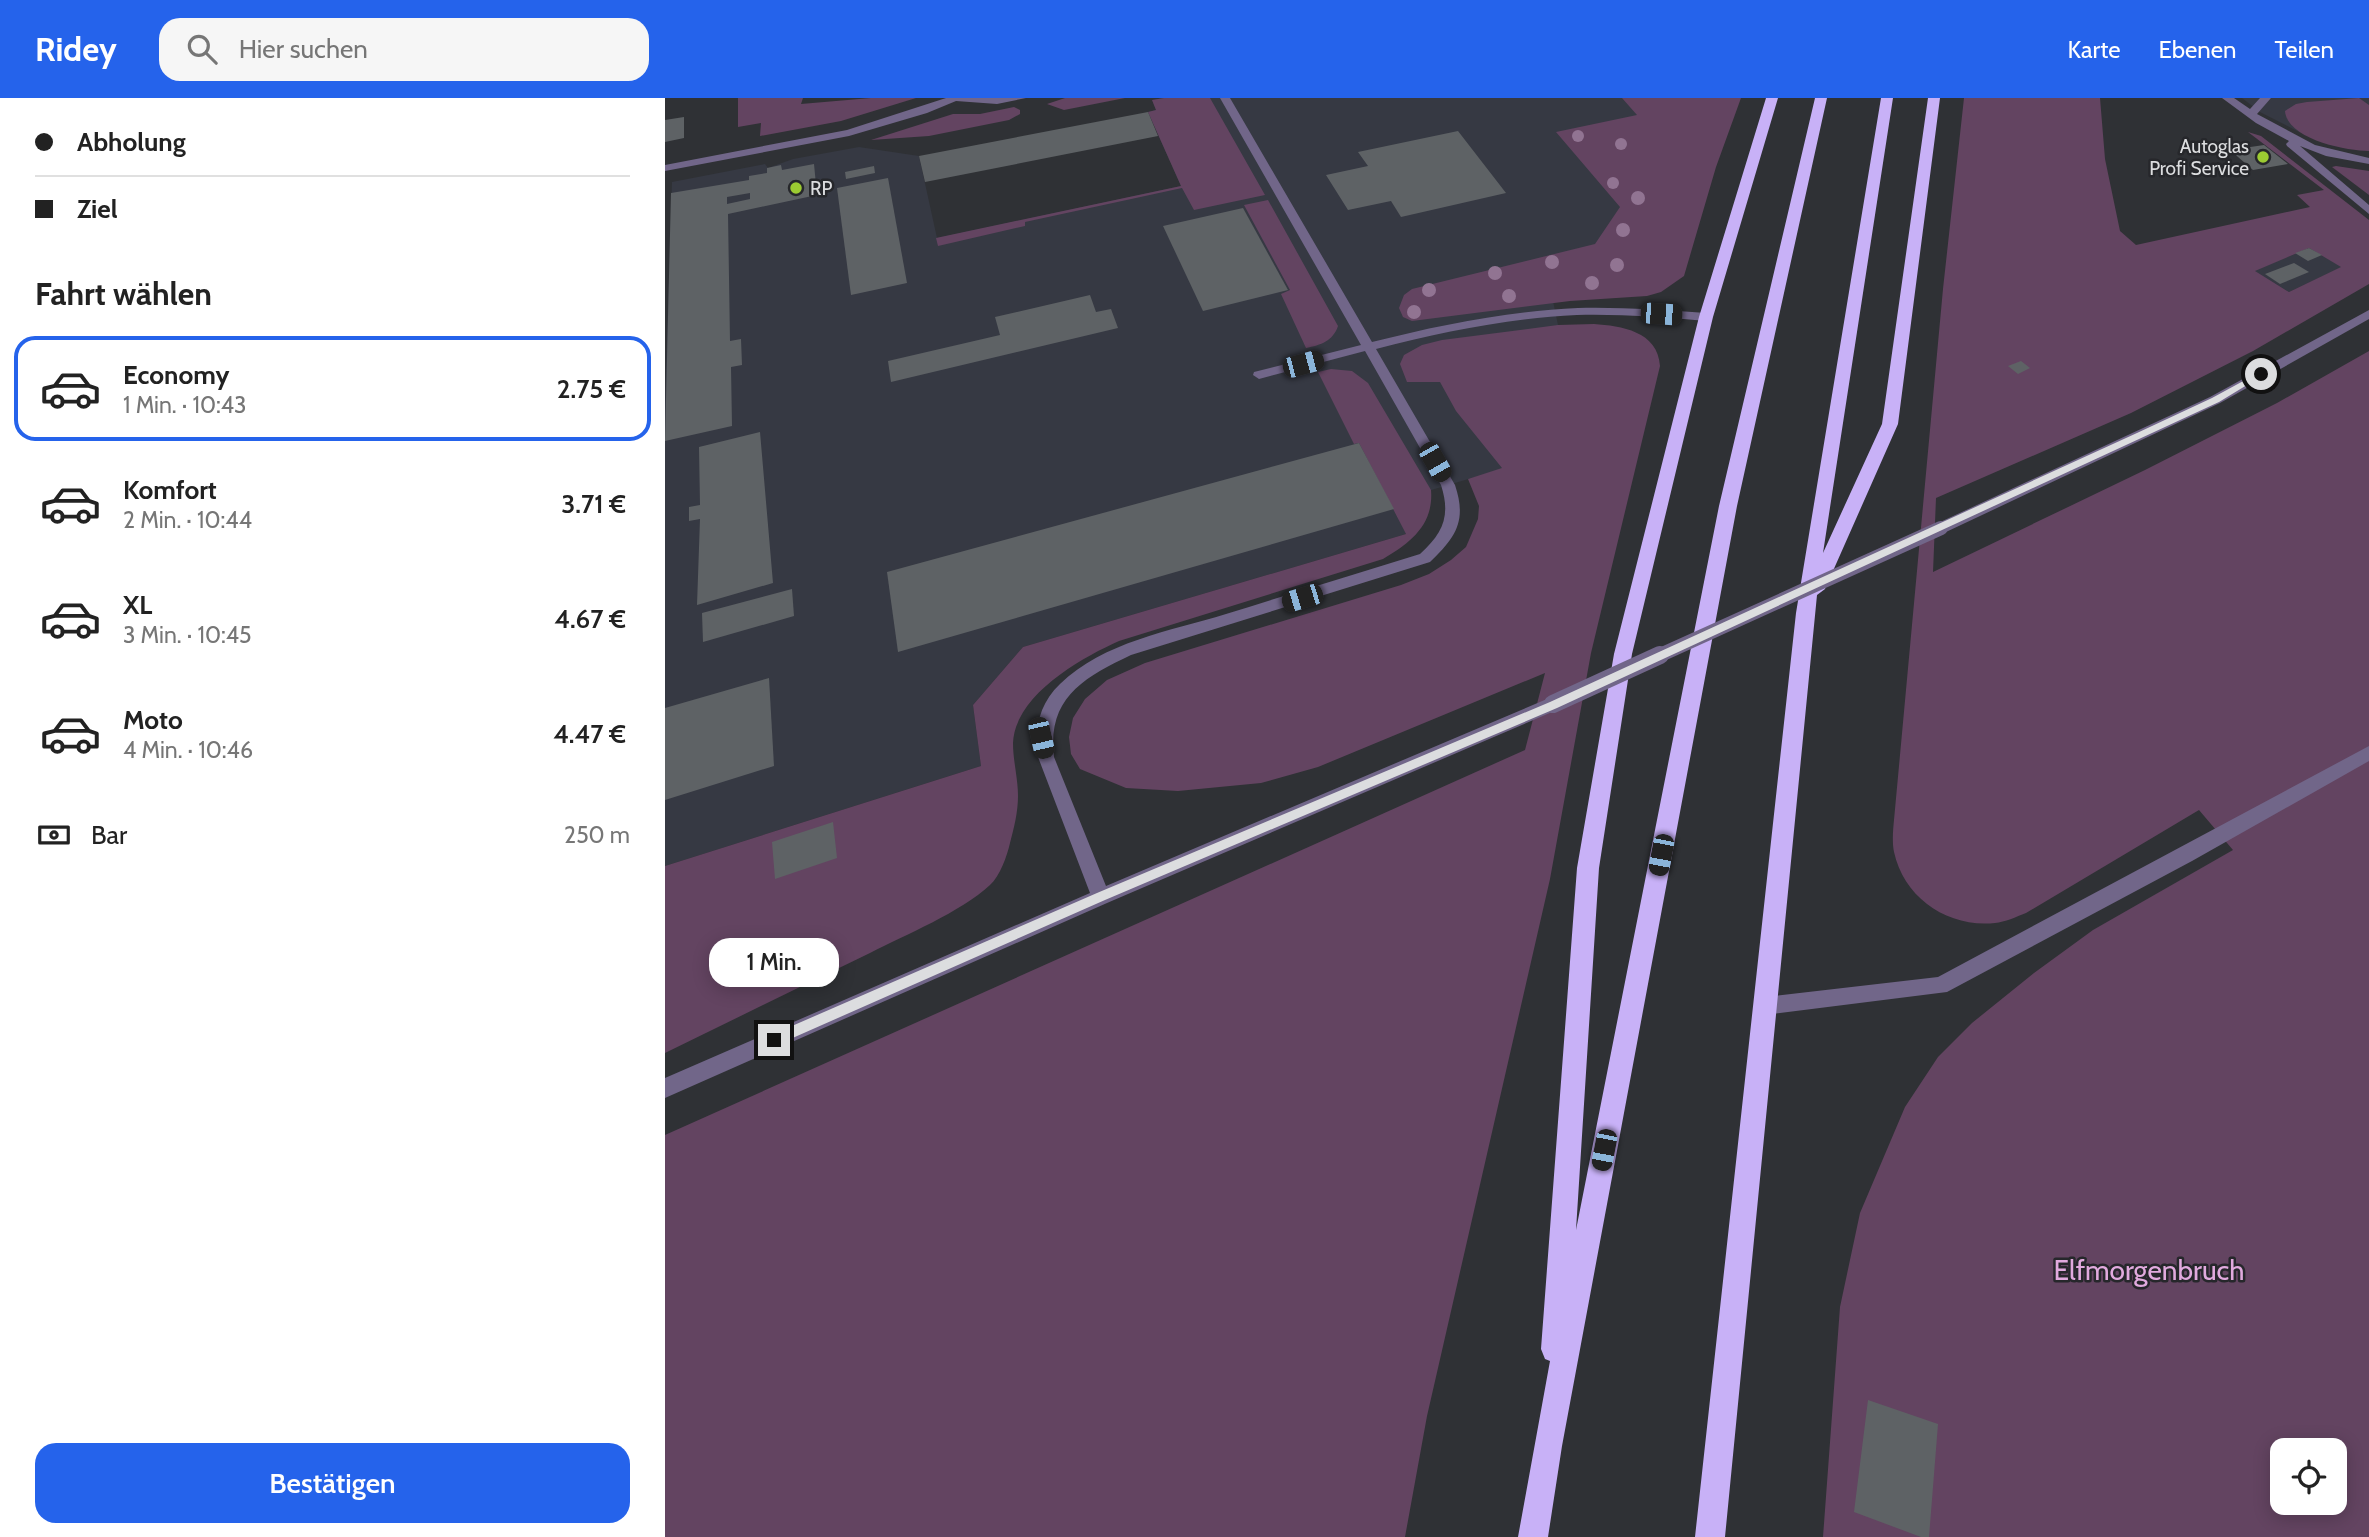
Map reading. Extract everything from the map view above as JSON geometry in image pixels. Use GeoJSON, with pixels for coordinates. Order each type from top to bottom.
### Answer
{"type":"FeatureCollection","features":[{"type":"Feature","properties":{"kind":"highway"},"geometry":{"type":"LineString","coordinates":[[1548,1446],[1588,868],[1623,654],[1706,317],[1772,98]]}},
{"type":"Feature","properties":{"kind":"highway"},"geometry":{"type":"LineString","coordinates":[[1533,1537],[1548,1446],[1728,506],[1821,98]]}},
{"type":"Feature","properties":{"kind":"highway"},"geometry":{"type":"LineString","coordinates":[[1710,1537],[1805,613],[1887,98]]}},
{"type":"Feature","properties":{"kind":"highway"},"geometry":{"type":"LineString","coordinates":[[1805,613],[1890,424],[1934,98]]}},
{"type":"Feature","properties":{"kind":"street"},"geometry":{"type":"LineString","coordinates":[[665,168],[849,133],[923,111],[955,98],[997,101],[1021,98]]}},
{"type":"Feature","properties":{"kind":"street"},"geometry":{"type":"LineString","coordinates":[[1101,897],[1041,738],[1044,720],[1065,689],[1096,664],[1126,651],[1425,558],[1448,533],[1454,518],[1455,502],[1448,485],[1225,98]]}},
{"type":"Feature","properties":{"kind":"street"},"geometry":{"type":"LineString","coordinates":[[2227,98],[2284,136],[2332,155],[2369,161]]}},
{"type":"Feature","properties":{"kind":"street"},"geometry":{"type":"LineString","coordinates":[[2251,114],[2266,98]]}},
{"type":"Feature","properties":{"kind":"street"},"geometry":{"type":"LineString","coordinates":[[2284,136],[2301,155],[2369,211]]}},
{"type":"Feature","properties":{"kind":"street"},"geometry":{"type":"LineString","coordinates":[[1259,375],[1479,322],[1556,313],[1611,311],[1706,317]]}},
{"type":"Feature","properties":{"kind":"street"},"geometry":{"type":"LineString","coordinates":[[665,1088],[1101,897],[1553,705],[2215,400],[2369,314]]}},
{"type":"Feature","properties":{"kind":"street"},"geometry":{"type":"LineString","coordinates":[[1764,1006],[1940,986],[2186,855],[2369,753]]}},
{"type":"Feature","properties":{"kind":"shaded area"},"geometry":{"type":"Polygon","coordinates":[[[1695,98],[1629,281],[1553,301],[1558,325],[1502,469],[1391,502],[1406,534],[1023,647],[973,705],[981,766],[665,866],[665,402],[672,182],[765,164],[768,168],[793,159],[859,147],[919,156],[937,238],[1181,186],[1148,112],[1156,110],[1152,100],[1695,98]]]}},
{"type":"Feature","properties":{"kind":"shaded area"},"geometry":{"type":"Polygon","coordinates":[[[2242,98],[2369,98],[2369,151],[2331,145],[2305,135],[2260,112],[2242,98]]]}},
{"type":"Feature","properties":{"kind":"shaded area"},"geometry":{"type":"Polygon","coordinates":[[[2309,248],[2342,267],[2289,292],[2254,271],[2309,248]]]}},
{"type":"Feature","properties":{"kind":"green space"},"geometry":{"type":"Polygon","coordinates":[[[738,98],[803,98],[801,104],[871,98],[916,98],[841,121],[760,136],[761,123],[738,127],[738,98]]]}},
{"type":"Feature","properties":{"kind":"green space"},"geometry":{"type":"Polygon","coordinates":[[[1065,98],[1125,98],[1064,110],[1047,104],[1065,98]]]}},
{"type":"Feature","properties":{"kind":"green space"},"geometry":{"type":"Polygon","coordinates":[[[1210,98],[1265,195],[1194,210],[1182,188],[1025,222],[1025,226],[938,246],[936,238],[1181,186],[1148,112],[1156,110],[1152,100],[1210,98]]]}},
{"type":"Feature","properties":{"kind":"green space"},"geometry":{"type":"Polygon","coordinates":[[[1622,98],[1741,98],[1716,167],[1684,276],[1661,292],[1647,296],[1570,301],[1412,321],[1403,317],[1399,308],[1404,295],[1412,289],[1595,244],[1620,207],[1556,132],[1637,115],[1622,98]]]}},
{"type":"Feature","properties":{"kind":"green space","name":"Elfmorgenbruch"},"geometry":{"type":"Polygon","coordinates":[[[1964,98],[2100,98],[2105,159],[2120,231],[2136,245],[2310,207],[2297,195],[2324,190],[2248,132],[2261,136],[2369,220],[2369,284],[2253,351],[2131,413],[1936,498],[1933,572],[2145,470],[2277,403],[2369,351],[2369,1537],[1823,1537],[1840,1307],[1860,1213],[1905,1107],[1938,1057],[1972,1023],[2034,973],[2093,930],[2233,850],[2199,810],[2026,913],[1995,923],[1978,923],[1945,915],[1918,896],[1899,868],[1893,848],[1943,289],[1964,98]],[[2309,248],[2255,271],[2289,292],[2341,267],[2309,248]]]}},
{"type":"Feature","properties":{"kind":"green space"},"geometry":{"type":"Polygon","coordinates":[[[2359,98],[2369,105],[2369,151],[2333,146],[2306,136],[2288,121],[2285,111],[2296,104],[2307,102],[2359,98]]]}},
{"type":"Feature","properties":{"kind":"green space"},"geometry":{"type":"Polygon","coordinates":[[[1014,107],[1020,110],[1020,114],[1009,120],[929,136],[871,140],[953,114],[980,114],[1014,107]]]}},
{"type":"Feature","properties":{"kind":"green space"},"geometry":{"type":"Polygon","coordinates":[[[2332,167],[2369,171],[2369,195],[2332,167]]]}},
{"type":"Feature","properties":{"kind":"green space"},"geometry":{"type":"Polygon","coordinates":[[[1268,200],[1338,326],[1326,342],[1306,348],[1281,294],[1290,290],[1244,205],[1268,200]]]}},
{"type":"Feature","properties":{"kind":"green space"},"geometry":{"type":"Polygon","coordinates":[[[1594,324],[1626,329],[1645,338],[1658,354],[1660,366],[1591,653],[1550,879],[1427,1416],[1405,1537],[665,1537],[665,1135],[1525,750],[1545,673],[1318,767],[1261,783],[1178,791],[1126,788],[1080,769],[1071,754],[1069,737],[1073,718],[1085,699],[1107,680],[1145,663],[1401,585],[1429,574],[1451,560],[1466,547],[1478,519],[1479,506],[1468,479],[1502,468],[1456,411],[1440,382],[1407,382],[1400,364],[1404,355],[1422,345],[1442,340],[1558,325],[1594,324]]]}},
{"type":"Feature","properties":{"kind":"green space"},"geometry":{"type":"Polygon","coordinates":[[[1331,369],[1352,371],[1368,383],[1431,490],[1429,513],[1418,532],[1383,559],[1119,641],[1069,668],[1037,694],[1025,709],[1017,726],[1013,743],[1018,789],[1017,814],[1005,860],[990,885],[932,922],[665,1053],[665,866],[981,766],[973,705],[1023,647],[1406,534],[1359,443],[1354,444],[1318,372],[1331,369]]]}},
{"type":"Feature","properties":{"kind":"building"},"geometry":{"type":"Polygon","coordinates":[[[1148,112],[1158,136],[925,182],[919,156],[1148,112]]]}},
{"type":"Feature","properties":{"kind":"building"},"geometry":{"type":"Polygon","coordinates":[[[684,117],[684,138],[665,142],[665,120],[684,117]]]}},
{"type":"Feature","properties":{"kind":"building"},"geometry":{"type":"Polygon","coordinates":[[[1458,131],[1506,193],[1401,217],[1391,201],[1348,210],[1326,175],[1368,166],[1358,152],[1458,131]]]}},
{"type":"Feature","properties":{"kind":"building"},"geometry":{"type":"Polygon","coordinates":[[[2264,145],[2288,164],[2253,170],[2230,150],[2264,145]]]}},
{"type":"Feature","properties":{"kind":"building"},"geometry":{"type":"Polygon","coordinates":[[[814,164],[817,195],[728,214],[730,341],[741,339],[742,365],[731,367],[732,426],[665,441],[671,193],[749,180],[749,176],[767,173],[767,168],[781,165],[782,170],[814,164]],[[750,193],[727,197],[727,204],[750,199],[750,193]]]}},
{"type":"Feature","properties":{"kind":"building"},"geometry":{"type":"Polygon","coordinates":[[[874,166],[875,173],[846,179],[845,172],[874,166]]]}},
{"type":"Feature","properties":{"kind":"building"},"geometry":{"type":"Polygon","coordinates":[[[888,178],[907,283],[851,295],[837,188],[888,178]]]}},
{"type":"Feature","properties":{"kind":"building"},"geometry":{"type":"Polygon","coordinates":[[[1243,208],[1288,290],[1203,311],[1163,226],[1243,208]]]}},
{"type":"Feature","properties":{"kind":"building"},"geometry":{"type":"Polygon","coordinates":[[[2309,248],[2322,255],[2308,261],[2295,253],[2309,248]]]}},
{"type":"Feature","properties":{"kind":"building"},"geometry":{"type":"Polygon","coordinates":[[[2294,263],[2309,272],[2280,284],[2265,274],[2294,263]]]}},
{"type":"Feature","properties":{"kind":"building"},"geometry":{"type":"Polygon","coordinates":[[[1090,295],[1096,312],[1111,309],[1118,328],[891,382],[888,361],[1000,335],[995,317],[1090,295]]]}},
{"type":"Feature","properties":{"kind":"building"},"geometry":{"type":"Polygon","coordinates":[[[2021,361],[2030,368],[2018,374],[2008,366],[2021,361]]]}},
{"type":"Feature","properties":{"kind":"building"},"geometry":{"type":"Polygon","coordinates":[[[760,432],[773,583],[697,605],[700,519],[689,521],[689,507],[700,505],[699,447],[760,432]]]}},
{"type":"Feature","properties":{"kind":"building"},"geometry":{"type":"Polygon","coordinates":[[[1359,443],[1394,509],[898,652],[887,572],[1359,443]]]}},
{"type":"Feature","properties":{"kind":"building"},"geometry":{"type":"Polygon","coordinates":[[[792,589],[794,616],[703,642],[702,613],[792,589]]]}},
{"type":"Feature","properties":{"kind":"building"},"geometry":{"type":"Polygon","coordinates":[[[769,678],[774,766],[665,800],[665,708],[769,678]]]}},
{"type":"Feature","properties":{"kind":"building"},"geometry":{"type":"Polygon","coordinates":[[[833,822],[837,858],[775,879],[772,842],[833,822]]]}},
{"type":"Feature","properties":{"kind":"building"},"geometry":{"type":"Polygon","coordinates":[[[1868,1400],[1938,1424],[1929,1537],[1921,1537],[1854,1512],[1868,1400]]]}},
{"type":"Feature","properties":{"kind":"place","name":"Autoglas Profi Service"},"geometry":{"type":"Point","coordinates":[2263,157]}},
{"type":"Feature","properties":{"kind":"place","name":"RP"},"geometry":{"type":"Point","coordinates":[796,188]}},
{"type":"Feature","properties":{"kind":"route"},"geometry":{"type":"LineString","coordinates":[[774,1040],[1101,897],[1553,705],[2141,435],[2215,400],[2261,374]]}}]}
